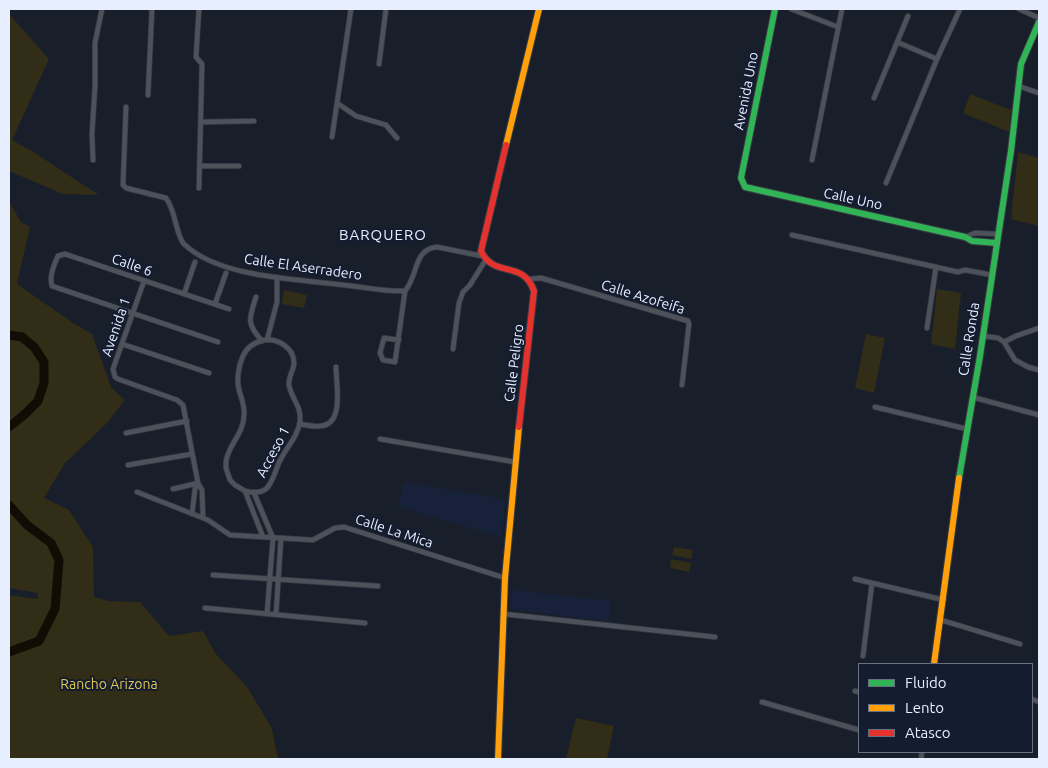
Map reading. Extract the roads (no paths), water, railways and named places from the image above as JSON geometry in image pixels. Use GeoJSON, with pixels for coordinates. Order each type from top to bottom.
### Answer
{"type":"FeatureCollection","features":[{"type":"Feature","properties":{"kind":"street"},"geometry":{"type":"LineString","coordinates":[[93,160],[95,43],[102,9]]}},
{"type":"Feature","properties":{"kind":"street"},"geometry":{"type":"LineString","coordinates":[[148,95],[152,9]]}},
{"type":"Feature","properties":{"kind":"street"},"geometry":{"type":"LineString","coordinates":[[199,9],[196,57],[202,64],[199,188]]}},
{"type":"Feature","properties":{"kind":"street"},"geometry":{"type":"LineString","coordinates":[[332,137],[351,9]]}},
{"type":"Feature","properties":{"kind":"street"},"geometry":{"type":"LineString","coordinates":[[379,64],[386,9]]}},
{"type":"Feature","properties":{"kind":"street"},"geometry":{"type":"LineString","coordinates":[[453,349],[459,303],[463,292],[470,286],[484,258],[482,242],[538,9]]}},
{"type":"Feature","properties":{"kind":"street","name":"Avenida Uno"},"geometry":{"type":"LineString","coordinates":[[741,178],[775,9]]}},
{"type":"Feature","properties":{"kind":"street"},"geometry":{"type":"LineString","coordinates":[[791,9],[838,27]]}},
{"type":"Feature","properties":{"kind":"street"},"geometry":{"type":"LineString","coordinates":[[812,160],[842,9]]}},
{"type":"Feature","properties":{"kind":"street"},"geometry":{"type":"LineString","coordinates":[[886,183],[937,59],[960,9]]}},
{"type":"Feature","properties":{"kind":"street"},"geometry":{"type":"LineString","coordinates":[[1019,9],[1039,18]]}},
{"type":"Feature","properties":{"kind":"street"},"geometry":{"type":"LineString","coordinates":[[874,98],[908,16]]}},
{"type":"Feature","properties":{"kind":"street","name":"Calle Ronda"},"geometry":{"type":"LineString","coordinates":[[934,663],[967,429],[1011,151],[1022,59],[1039,22]]}},
{"type":"Feature","properties":{"kind":"street"},"geometry":{"type":"LineString","coordinates":[[897,42],[937,59]]}},
{"type":"Feature","properties":{"kind":"street"},"geometry":{"type":"LineString","coordinates":[[1018,86],[1039,93]]}},
{"type":"Feature","properties":{"kind":"street"},"geometry":{"type":"LineString","coordinates":[[337,103],[356,116],[386,125],[397,138]]}},
{"type":"Feature","properties":{"kind":"street","name":"Calle El Aserradero"},"geometry":{"type":"LineString","coordinates":[[126,107],[122,183],[124,186],[166,198],[170,203],[182,241],[196,254],[211,261],[261,275],[405,291]]}},
{"type":"Feature","properties":{"kind":"street"},"geometry":{"type":"LineString","coordinates":[[201,122],[254,121]]}},
{"type":"Feature","properties":{"kind":"street"},"geometry":{"type":"LineString","coordinates":[[200,166],[239,166]]}},
{"type":"Feature","properties":{"kind":"street","name":"Calle Uno"},"geometry":{"type":"LineString","coordinates":[[741,178],[742,183],[749,189],[965,237],[972,241],[997,243]]}},
{"type":"Feature","properties":{"kind":"street","name":"Calle Uno"},"geometry":{"type":"LineString","coordinates":[[965,237],[975,233],[998,234]]}},
{"type":"Feature","properties":{"kind":"street"},"geometry":{"type":"LineString","coordinates":[[792,235],[958,272],[965,270],[992,275]]}},
{"type":"Feature","properties":{"kind":"street"},"geometry":{"type":"LineString","coordinates":[[398,340],[384,338],[380,354],[383,360],[395,362],[405,291],[410,285],[421,256],[430,248],[437,247],[484,258],[497,266],[520,273],[530,279]]}},
{"type":"Feature","properties":{"kind":"street","name":"Calle 6"},"geometry":{"type":"LineString","coordinates":[[132,313],[52,286],[51,278],[58,256],[62,254],[229,309]]}},
{"type":"Feature","properties":{"kind":"street"},"geometry":{"type":"LineString","coordinates":[[184,294],[195,262]]}},
{"type":"Feature","properties":{"kind":"street"},"geometry":{"type":"LineString","coordinates":[[927,328],[936,267]]}},
{"type":"Feature","properties":{"kind":"street"},"geometry":{"type":"LineString","coordinates":[[215,304],[226,273]]}},
{"type":"Feature","properties":{"kind":"street"},"geometry":{"type":"LineString","coordinates":[[256,297],[249,322],[265,340],[276,308],[277,277]]}},
{"type":"Feature","properties":{"kind":"street","name":"Calle Azofeifa"},"geometry":{"type":"LineString","coordinates":[[530,279],[541,278],[688,321],[690,324],[682,385]]}},
{"type":"Feature","properties":{"kind":"street","name":"Calle Peligro"},"geometry":{"type":"LineString","coordinates":[[498,759],[505,578],[515,462],[534,299],[534,291],[530,279]]}},
{"type":"Feature","properties":{"kind":"street","name":"Avenida 1"},"geometry":{"type":"LineString","coordinates":[[144,281],[113,369],[114,377],[177,400],[183,405],[198,483],[202,490],[203,518]]}},
{"type":"Feature","properties":{"kind":"street"},"geometry":{"type":"LineString","coordinates":[[132,313],[218,342]]}},
{"type":"Feature","properties":{"kind":"street"},"geometry":{"type":"LineString","coordinates":[[1004,342],[1039,328]]}},
{"type":"Feature","properties":{"kind":"street"},"geometry":{"type":"LineString","coordinates":[[983,336],[998,338],[1004,342],[1015,360],[1039,370]]}},
{"type":"Feature","properties":{"kind":"street","name":"Acceso 1"},"geometry":{"type":"LineString","coordinates":[[265,340],[283,345],[292,354],[294,365],[289,383],[299,408],[300,424],[297,434],[279,462],[272,482],[263,491],[254,493],[245,491],[230,480],[226,461],[244,422],[244,409],[238,385],[242,360],[251,346],[265,340]]}},
{"type":"Feature","properties":{"kind":"street"},"geometry":{"type":"LineString","coordinates":[[122,344],[208,373]]}},
{"type":"Feature","properties":{"kind":"street"},"geometry":{"type":"LineString","coordinates":[[300,424],[321,426],[333,419],[337,406],[336,367]]}},
{"type":"Feature","properties":{"kind":"street"},"geometry":{"type":"LineString","coordinates":[[972,397],[1039,415]]}},
{"type":"Feature","properties":{"kind":"street"},"geometry":{"type":"LineString","coordinates":[[875,407],[967,429]]}},
{"type":"Feature","properties":{"kind":"street"},"geometry":{"type":"LineString","coordinates":[[126,433],[187,421]]}},
{"type":"Feature","properties":{"kind":"street"},"geometry":{"type":"LineString","coordinates":[[380,439],[515,462]]}},
{"type":"Feature","properties":{"kind":"street"},"geometry":{"type":"LineString","coordinates":[[128,465],[192,454]]}},
{"type":"Feature","properties":{"kind":"street"},"geometry":{"type":"LineString","coordinates":[[173,488],[198,483]]}},
{"type":"Feature","properties":{"kind":"street","name":"Avenida 1"},"geometry":{"type":"LineString","coordinates":[[192,514],[195,489],[198,483]]}},
{"type":"Feature","properties":{"kind":"street","name":"Acceso 1"},"geometry":{"type":"LineString","coordinates":[[245,491],[263,537]]}},
{"type":"Feature","properties":{"kind":"street","name":"Calle La Mica"},"geometry":{"type":"LineString","coordinates":[[137,492],[203,518],[230,536],[313,540],[335,528],[344,527],[505,578]]}},
{"type":"Feature","properties":{"kind":"street","name":"Acceso 1"},"geometry":{"type":"LineString","coordinates":[[254,493],[273,538]]}},
{"type":"Feature","properties":{"kind":"street"},"geometry":{"type":"LineString","coordinates":[[267,614],[273,538]]}},
{"type":"Feature","properties":{"kind":"street"},"geometry":{"type":"LineString","coordinates":[[276,614],[281,538]]}},
{"type":"Feature","properties":{"kind":"street"},"geometry":{"type":"LineString","coordinates":[[213,575],[378,586]]}},
{"type":"Feature","properties":{"kind":"street"},"geometry":{"type":"LineString","coordinates":[[855,579],[944,600]]}},
{"type":"Feature","properties":{"kind":"street"},"geometry":{"type":"LineString","coordinates":[[863,656],[872,583]]}},
{"type":"Feature","properties":{"kind":"street"},"geometry":{"type":"LineString","coordinates":[[205,608],[365,622]]}},
{"type":"Feature","properties":{"kind":"street"},"geometry":{"type":"LineString","coordinates":[[504,614],[715,637]]}},
{"type":"Feature","properties":{"kind":"street"},"geometry":{"type":"LineString","coordinates":[[941,620],[1020,644]]}},
{"type":"Feature","properties":{"kind":"street"},"geometry":{"type":"LineString","coordinates":[[762,702],[858,730]]}},
{"type":"Feature","properties":{"kind":"waterway"},"geometry":{"type":"LineString","coordinates":[[9,335],[22,337],[34,347],[44,362],[44,383],[38,401],[9,427]]}},
{"type":"Feature","properties":{"kind":"waterway"},"geometry":{"type":"LineString","coordinates":[[9,505],[27,525],[51,543],[59,560],[55,609],[39,641],[9,652]]}},
{"type":"Feature","properties":{"kind":"district","name":"BARQUERO"},"geometry":{"type":"Point","coordinates":[383,235]}},
{"type":"Feature","properties":{"kind":"park label","name":"Rancho Arizona"},"geometry":{"type":"Point","coordinates":[109,684]}}]}
